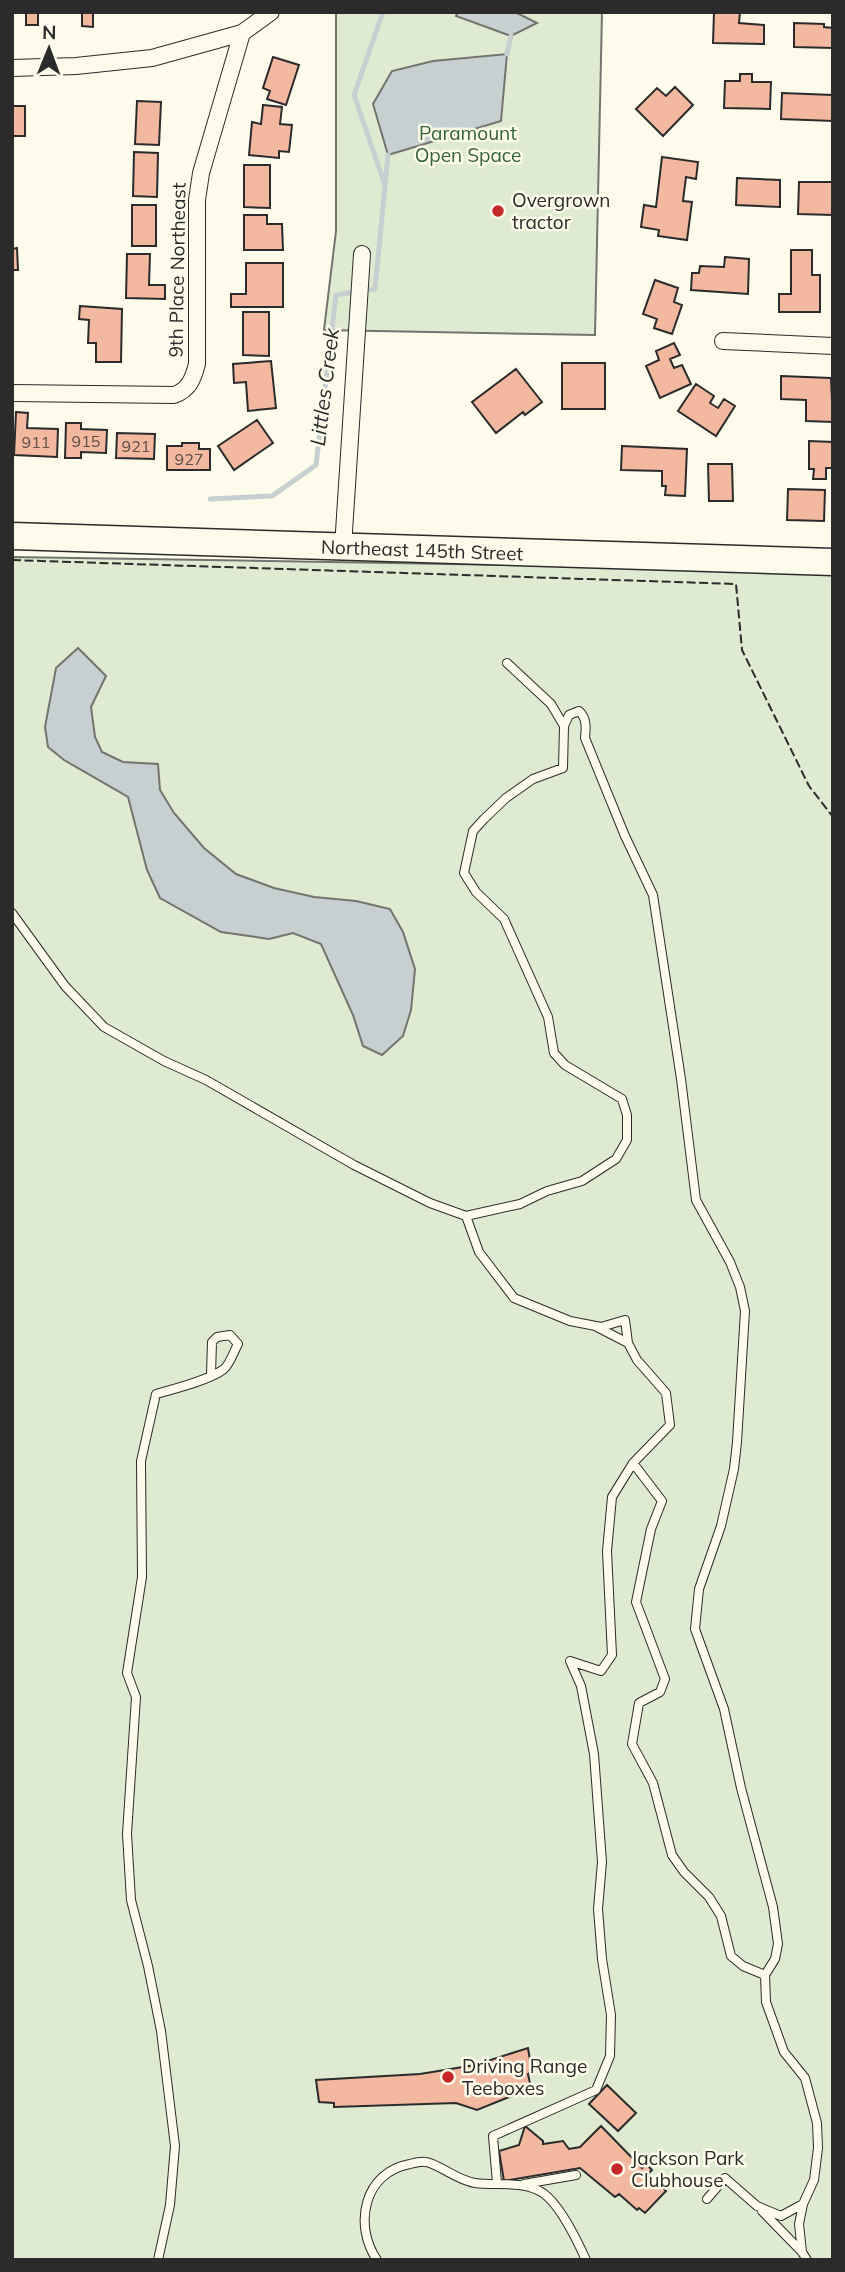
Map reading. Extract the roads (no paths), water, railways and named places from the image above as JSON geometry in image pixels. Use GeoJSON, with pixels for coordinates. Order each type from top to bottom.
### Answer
{"type":"FeatureCollection","features":[{"type":"Feature","properties":{"kind":"main road","name":"Northeast 145th Street"},"geometry":{"type":"LineString","coordinates":[[12,536],[833,562]]}},
{"type":"Feature","properties":{"kind":"street"},"geometry":{"type":"LineString","coordinates":[[12,68],[76,66],[152,58],[242,33],[271,12]]}},
{"type":"Feature","properties":{"kind":"street","name":"9th Place Northeast"},"geometry":{"type":"LineString","coordinates":[[12,393],[174,395],[188,386],[194,377],[197,364],[197,200],[204,163],[242,33]]}},
{"type":"Feature","properties":{"kind":"street"},"geometry":{"type":"LineString","coordinates":[[343,547],[362,254]]}},
{"type":"Feature","properties":{"kind":"street"},"geometry":{"type":"LineString","coordinates":[[723,341],[833,346]]}},
{"type":"Feature","properties":{"kind":"lane"},"geometry":{"type":"LineString","coordinates":[[507,663],[551,704],[564,726]]}},
{"type":"Feature","properties":{"kind":"lane"},"geometry":{"type":"LineString","coordinates":[[12,913],[65,986],[104,1027],[164,1061],[206,1080],[354,1165],[430,1203],[466,1216],[520,1204],[547,1191],[582,1181],[616,1159],[627,1140],[627,1115],[622,1099],[565,1065],[554,1053],[548,1017],[504,919],[476,892],[464,873],[473,831],[506,798],[533,779],[563,768],[564,726],[569,715],[579,711],[583,714],[585,738],[625,836],[653,895],[696,1200],[730,1262],[740,1287],[745,1311],[734,1469],[721,1526],[699,1589],[695,1629],[723,1709],[773,1907],[778,1944],[775,1959],[765,1975],[766,2003],[784,2052],[805,2078],[817,2123],[818,2148],[814,2180],[803,2204],[799,2224],[805,2256]]}},
{"type":"Feature","properties":{"kind":"lane"},"geometry":{"type":"LineString","coordinates":[[466,1216],[479,1252],[514,1298],[570,1321],[595,1326],[625,1320],[628,1343],[637,1360],[666,1393],[670,1425],[633,1463],[612,1497],[607,1551],[612,1655],[601,1671],[570,1661],[581,1686],[594,1754],[602,1862],[598,1909],[602,1959],[611,2015],[610,2056],[596,2090],[493,2136],[497,2183]]}},
{"type":"Feature","properties":{"kind":"lane"},"geometry":{"type":"LineString","coordinates":[[595,1326],[628,1343]]}},
{"type":"Feature","properties":{"kind":"lane"},"geometry":{"type":"LineString","coordinates":[[158,2260],[170,2206],[176,2146],[161,2031],[131,1900],[127,1834],[136,1698],[127,1672],[142,1577],[141,1461],[156,1394],[186,1385],[225,1368],[238,1344],[230,1335],[217,1337],[212,1342],[211,1374]]}},
{"type":"Feature","properties":{"kind":"lane"},"geometry":{"type":"LineString","coordinates":[[633,1463],[662,1501],[651,1529],[636,1602],[665,1679],[660,1692],[639,1703],[632,1744],[653,1783],[672,1855],[684,1872],[709,1897],[720,1916],[731,1956],[743,1966],[765,1975]]}},
{"type":"Feature","properties":{"kind":"lane"},"geometry":{"type":"LineString","coordinates":[[377,2260],[364,2230],[367,2197],[378,2181],[397,2166],[426,2162],[458,2179],[516,2186],[543,2193],[570,2225],[586,2260]]}},
{"type":"Feature","properties":{"kind":"lane"},"geometry":{"type":"LineString","coordinates":[[516,2186],[576,2175]]}},
{"type":"Feature","properties":{"kind":"lane"},"geometry":{"type":"LineString","coordinates":[[707,2199],[725,2178],[757,2206],[805,2256]]}},
{"type":"Feature","properties":{"kind":"lane"},"geometry":{"type":"LineString","coordinates":[[757,2206],[781,2216],[803,2204]]}},
{"type":"Feature","properties":{"kind":"waterway"},"geometry":{"type":"LineString","coordinates":[[383,12],[354,95],[385,185]]}},
{"type":"Feature","properties":{"kind":"waterway","name":"Littles Creek"},"geometry":{"type":"LineString","coordinates":[[507,54],[511,36]]}},
{"type":"Feature","properties":{"kind":"waterway","name":"Littles Creek"},"geometry":{"type":"LineString","coordinates":[[371,290],[375,289],[388,155]]}},
{"type":"Feature","properties":{"kind":"waterway","name":"Littles Creek"},"geometry":{"type":"LineString","coordinates":[[210,499],[272,496],[316,465],[336,295],[353,292]]}},
{"type":"Feature","properties":{"kind":"place","name":"Overgrown tractor"},"geometry":{"type":"Point","coordinates":[498,211]}},
{"type":"Feature","properties":{"kind":"place","name":"Driving Range Teeboxes"},"geometry":{"type":"Point","coordinates":[448,2077]}},
{"type":"Feature","properties":{"kind":"place","name":"Jackson Park Clubhouse"},"geometry":{"type":"Point","coordinates":[617,2169]}},
{"type":"Feature","properties":{"kind":"park label","name":"Paramount Open Space"},"geometry":{"type":"Point","coordinates":[468,144]}}]}
